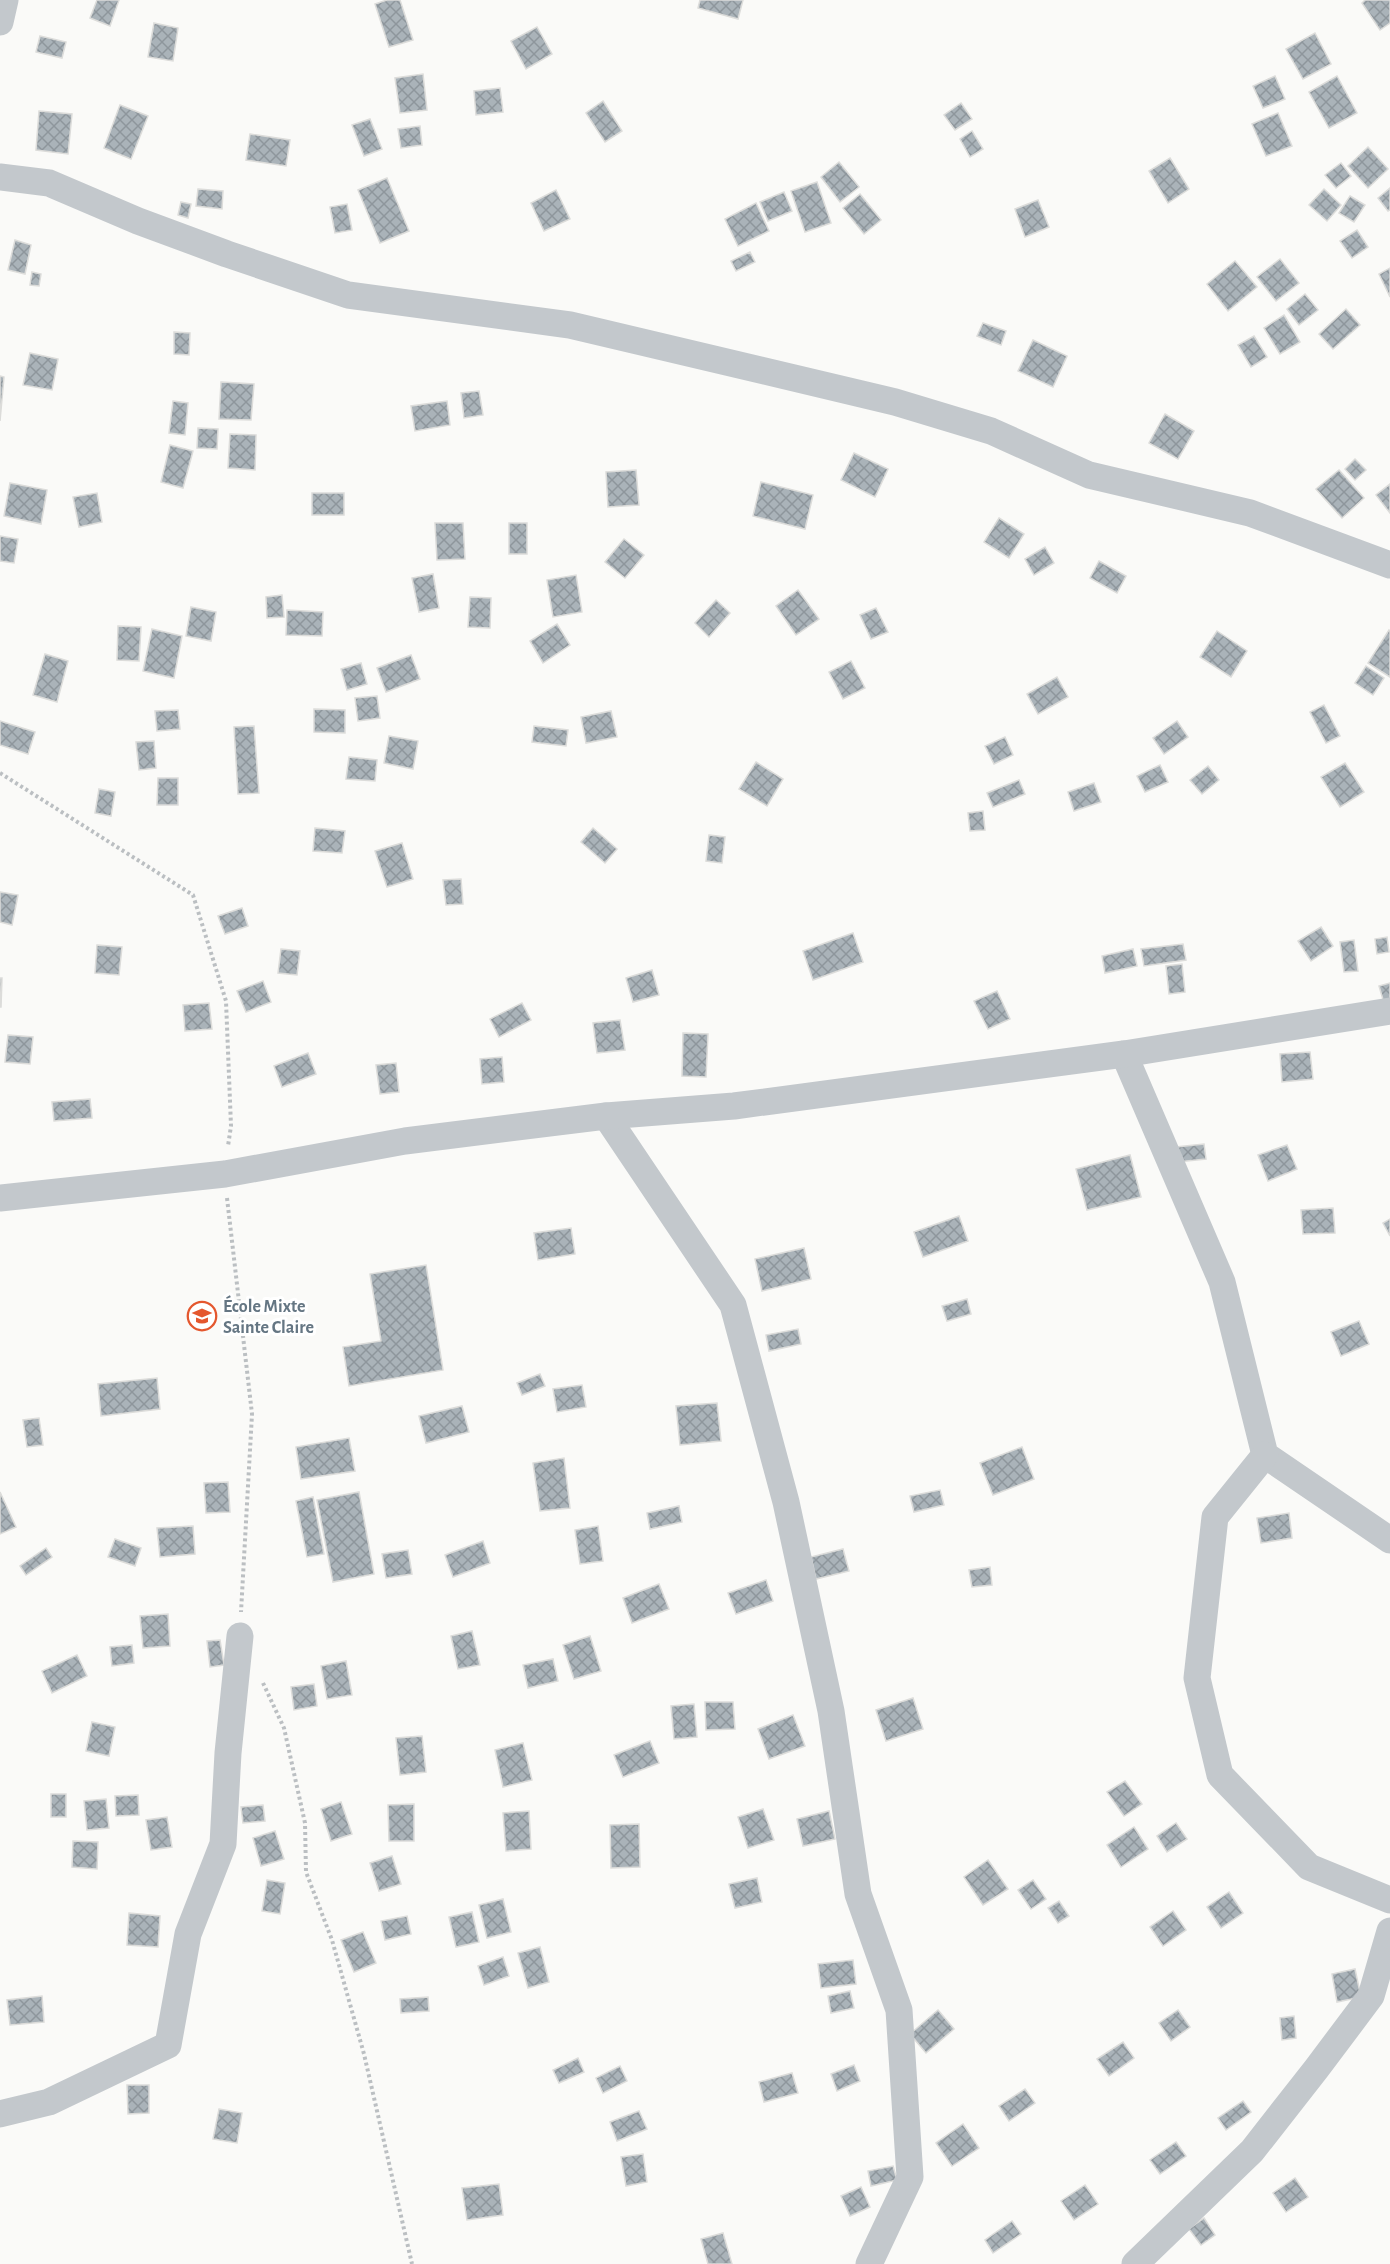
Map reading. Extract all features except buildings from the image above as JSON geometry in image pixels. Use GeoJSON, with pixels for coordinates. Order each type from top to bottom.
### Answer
{"type":"FeatureCollection","features":[{"type":"Feature","properties":{"kind":"street"},"geometry":{"type":"LineString","coordinates":[[0,22],[5,0]]}},
{"type":"Feature","properties":{"kind":"street"},"geometry":{"type":"LineString","coordinates":[[0,177],[49,183],[194,242],[348,294],[570,325],[896,402],[991,430],[1089,475],[1250,513],[1390,566]]}},
{"type":"Feature","properties":{"kind":"street"},"geometry":{"type":"LineString","coordinates":[[0,1198],[225,1174],[405,1141],[606,1116],[734,1106],[1124,1054],[1390,1011]]}},
{"type":"Feature","properties":{"kind":"street"},"geometry":{"type":"LineString","coordinates":[[1124,1054],[1222,1282],[1265,1455],[1390,1540]]}},
{"type":"Feature","properties":{"kind":"street"},"geometry":{"type":"LineString","coordinates":[[606,1116],[733,1305],[786,1502],[831,1711],[858,1894],[899,2010],[910,2177],[869,2264]]}},
{"type":"Feature","properties":{"kind":"street"},"geometry":{"type":"LineString","coordinates":[[1265,1455],[1215,1516],[1197,1678],[1220,1775],[1309,1867],[1390,1900]]}},
{"type":"Feature","properties":{"kind":"street"},"geometry":{"type":"LineString","coordinates":[[0,2114],[49,2102],[168,2045],[188,1934],[223,1844],[228,1753],[240,1636]]}},
{"type":"Feature","properties":{"kind":"street"},"geometry":{"type":"LineString","coordinates":[[1135,2264],[1252,2151],[1317,2068],[1371,1996],[1390,1931]]}},
{"type":"Feature","properties":{"kind":"path"},"geometry":{"type":"LineString","coordinates":[[0,773],[193,895],[226,1001],[231,1126],[225,1174],[252,1414],[240,1636]]}},
{"type":"Feature","properties":{"kind":"path"},"geometry":{"type":"LineString","coordinates":[[260,1677],[284,1728],[305,1823],[306,1872],[332,1940],[364,2054],[412,2264]]}},
{"type":"Feature","properties":{"kind":"place","name":"École Mixte Sainte Claire"},"geometry":{"type":"Point","coordinates":[202,1316]}}]}
